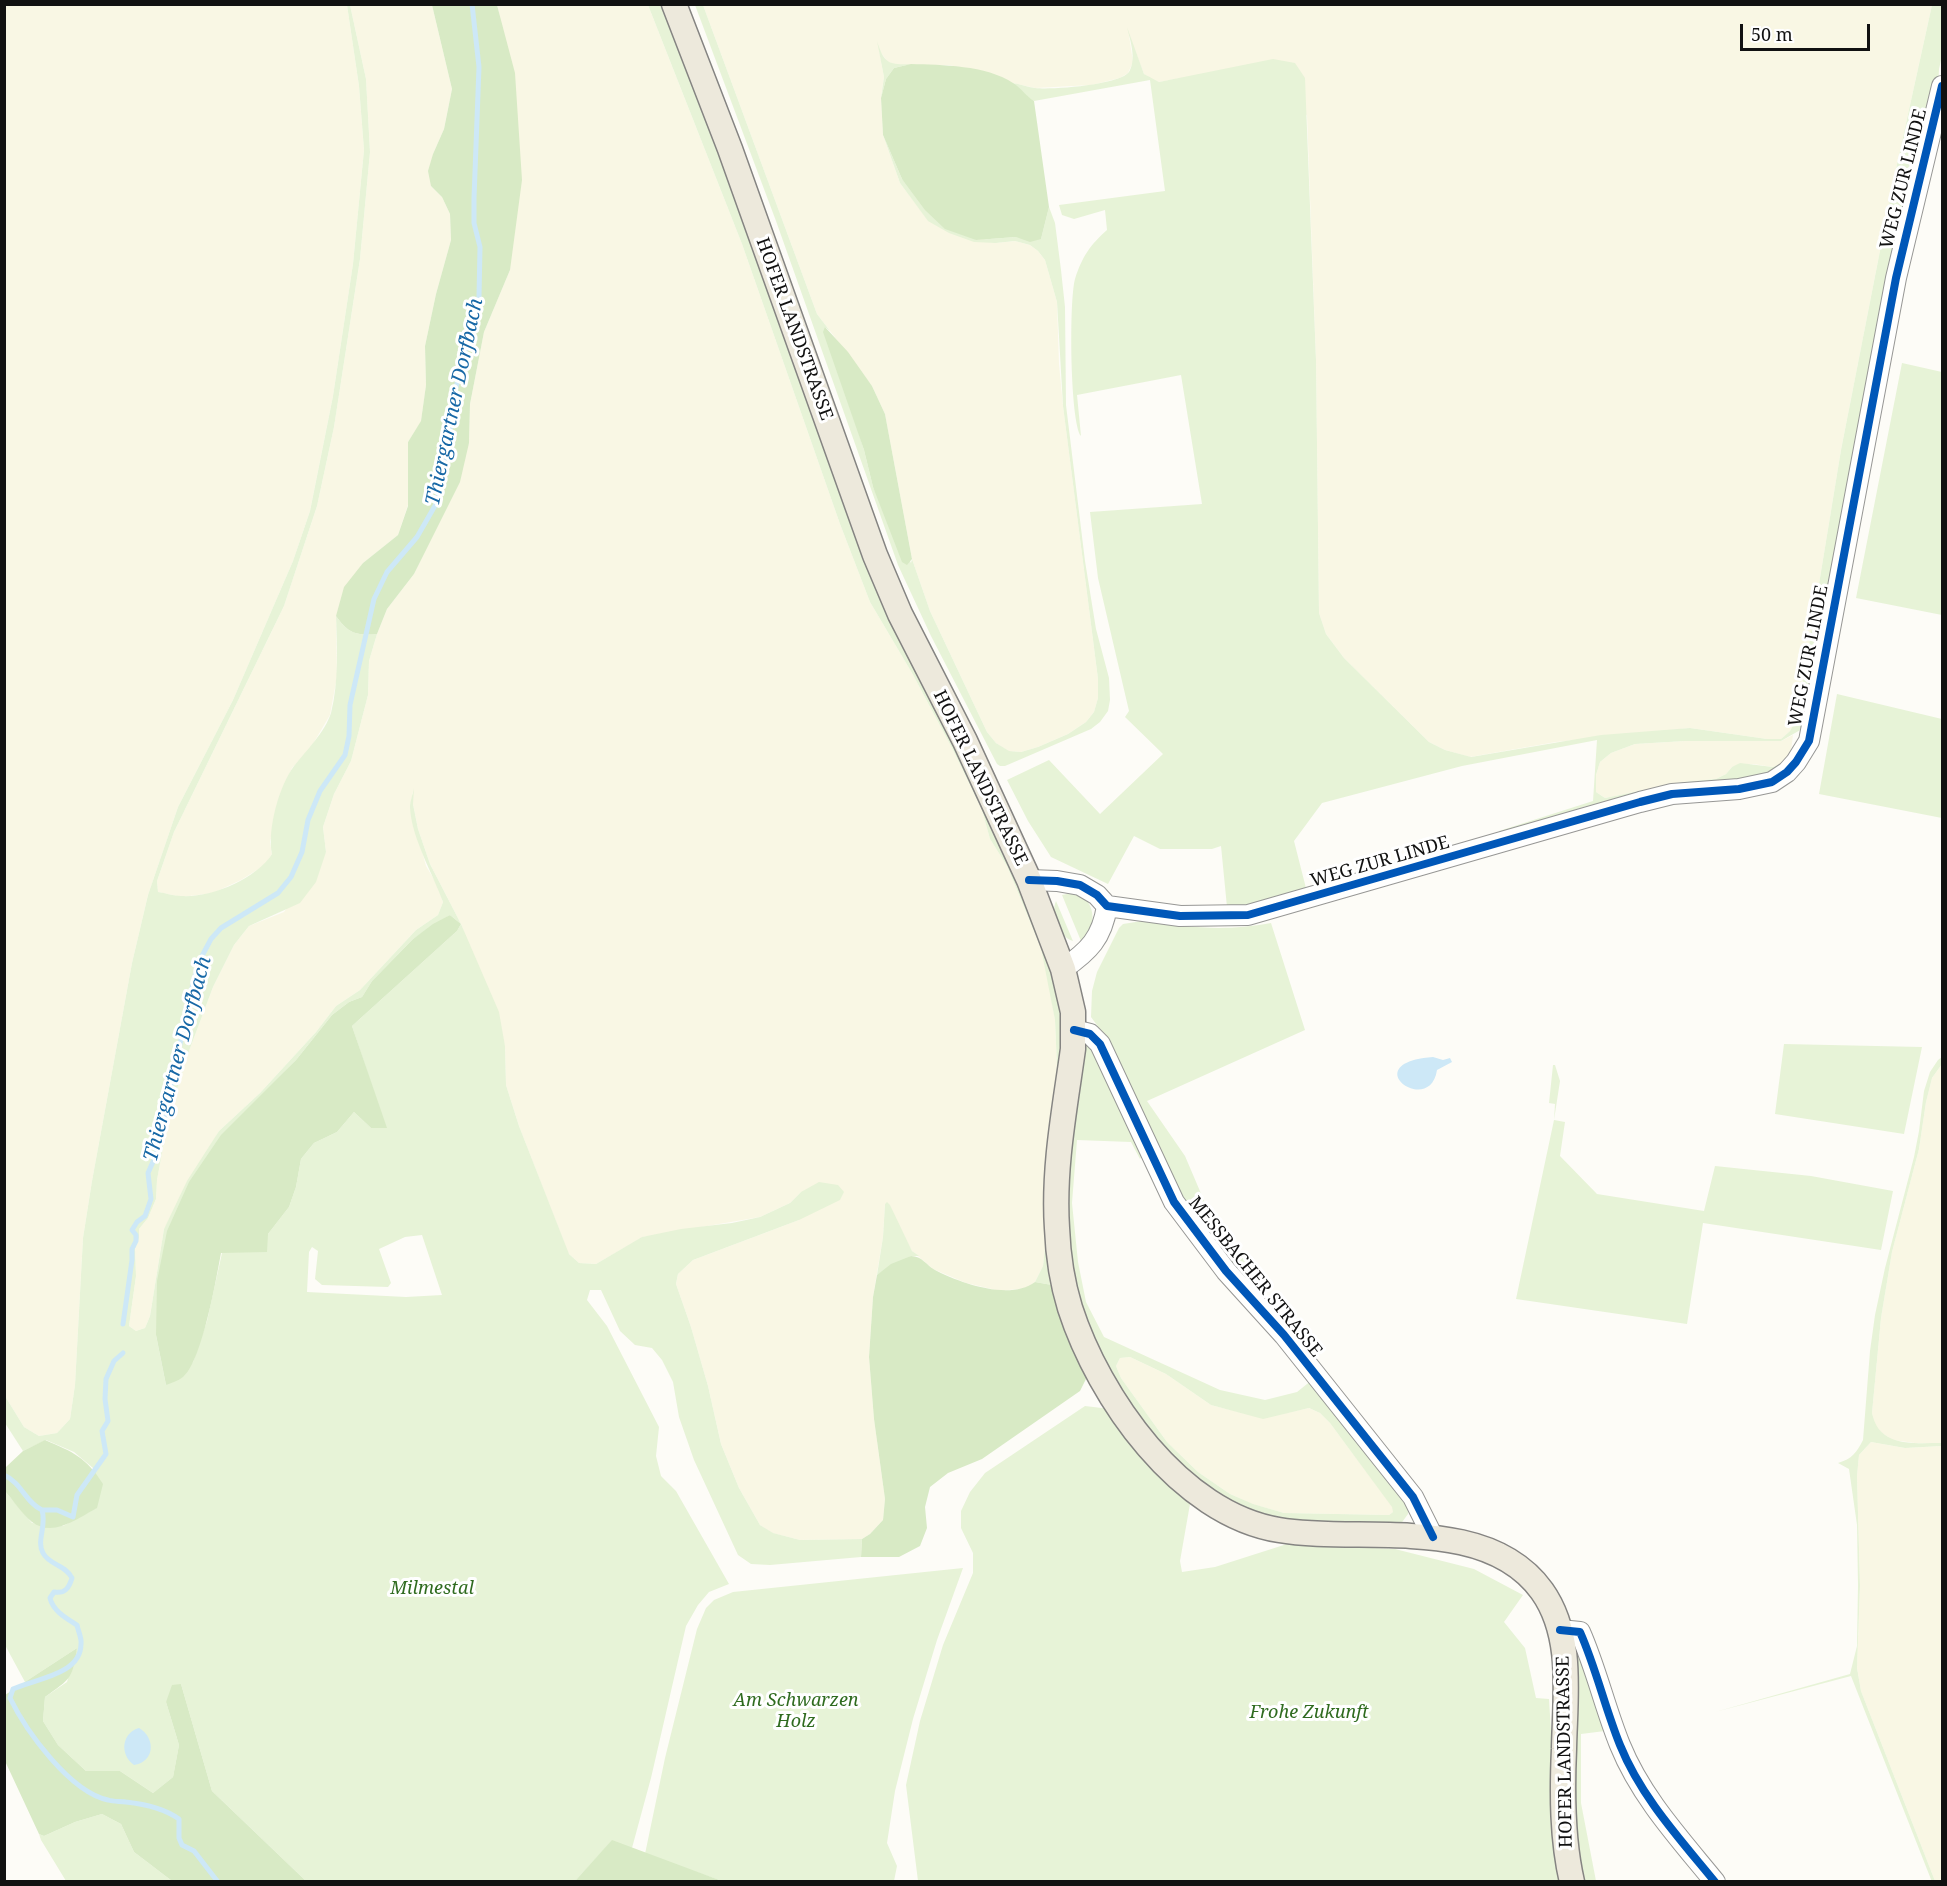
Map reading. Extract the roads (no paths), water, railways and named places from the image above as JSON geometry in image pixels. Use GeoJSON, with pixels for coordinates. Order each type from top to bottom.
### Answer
{"type":"FeatureCollection","features":[{"type":"Feature","properties":{"kind":"main road","name":"HOFER LANDSTRASSE"},"geometry":{"type":"LineString","coordinates":[[674,4],[730,149],[875,555],[900,614],[965,741],[1029,880],[1063,969],[1071,1002],[1074,1030],[1057,1179],[1056,1226],[1061,1269],[1070,1307],[1086,1350],[1102,1382],[1152,1450],[1179,1480],[1209,1503],[1236,1517],[1264,1527],[1290,1532],[1433,1538],[1482,1548],[1509,1561],[1529,1576],[1551,1606],[1560,1630],[1564,1653],[1566,1698],[1563,1800],[1567,1863],[1572,1881]]}},
{"type":"Feature","properties":{"kind":"street","name":"WEG ZUR LINDE"},"geometry":{"type":"LineString","coordinates":[[1107,906],[1180,916],[1248,915],[1640,802],[1672,794],[1739,789],[1772,782],[1787,772],[1809,741],[1896,278],[1942,86]]}},
{"type":"Feature","properties":{"kind":"street"},"geometry":{"type":"LineString","coordinates":[[1029,880],[1080,885],[1097,895],[1107,906],[1103,927],[1094,943],[1083,955],[1063,969]]}},
{"type":"Feature","properties":{"kind":"street","name":"MESSBACHER STRASSE"},"geometry":{"type":"LineString","coordinates":[[1074,1030],[1090,1034],[1100,1044],[1174,1202],[1226,1271],[1284,1335],[1413,1497],[1433,1538]]}},
{"type":"Feature","properties":{"kind":"street"},"geometry":{"type":"LineString","coordinates":[[1560,1630],[1580,1632],[1625,1755],[1650,1801],[1714,1881]]}},
{"type":"Feature","properties":{"kind":"water"},"geometry":{"type":"Polygon","coordinates":[[[1433,1057],[1443,1060],[1450,1058],[1452,1062],[1437,1070],[1432,1083],[1422,1089],[1412,1089],[1403,1084],[1398,1076],[1399,1068],[1410,1061],[1433,1057]]]}},
{"type":"Feature","properties":{"kind":"water"},"geometry":{"type":"Polygon","coordinates":[[[139,1728],[145,1732],[151,1749],[146,1759],[134,1765],[126,1755],[124,1744],[129,1734],[139,1728]]]}},
{"type":"Feature","properties":{"kind":"waterway","name":"Thiergartner Dorfbach"},"geometry":{"type":"LineString","coordinates":[[123,1324],[132,1249],[136,1241],[136,1235],[132,1230],[145,1216],[151,1199],[148,1173],[156,1155],[194,979],[202,956],[211,939],[221,928],[278,893],[291,877],[302,852],[308,820],[320,791],[345,755],[349,736],[350,705],[374,599],[387,572],[417,537],[436,504],[450,441],[451,407],[479,297],[480,247],[474,223],[479,67],[472,4]]}},
{"type":"Feature","properties":{"kind":"waterway","name":"Thiergartner Dorfbach"},"geometry":{"type":"LineString","coordinates":[[42,1510],[57,1510],[73,1517],[77,1495],[106,1454],[102,1431],[108,1421],[105,1399],[106,1379],[114,1361],[123,1353]]}},
{"type":"Feature","properties":{"kind":"waterway"},"geometry":{"type":"LineString","coordinates":[[4,1475],[10,1478],[31,1502],[42,1510],[41,1548],[43,1553],[49,1560],[66,1570],[72,1578],[66,1590],[54,1592],[50,1598],[57,1610],[77,1625],[81,1642],[79,1654],[65,1669],[13,1689],[10,1698],[17,1712],[51,1758],[65,1773],[94,1795],[112,1801],[147,1806],[167,1812],[179,1819],[179,1838],[182,1845],[194,1851],[218,1882]]}},
{"type":"Feature","properties":{"kind":"park label","name":"Milmestal"},"geometry":{"type":"Point","coordinates":[432,1589]}},
{"type":"Feature","properties":{"kind":"park label","name":"Am Schwarzen Holz"},"geometry":{"type":"Point","coordinates":[796,1711]}},
{"type":"Feature","properties":{"kind":"park label","name":"Frohe Zukunft"},"geometry":{"type":"Point","coordinates":[1309,1713]}}]}
